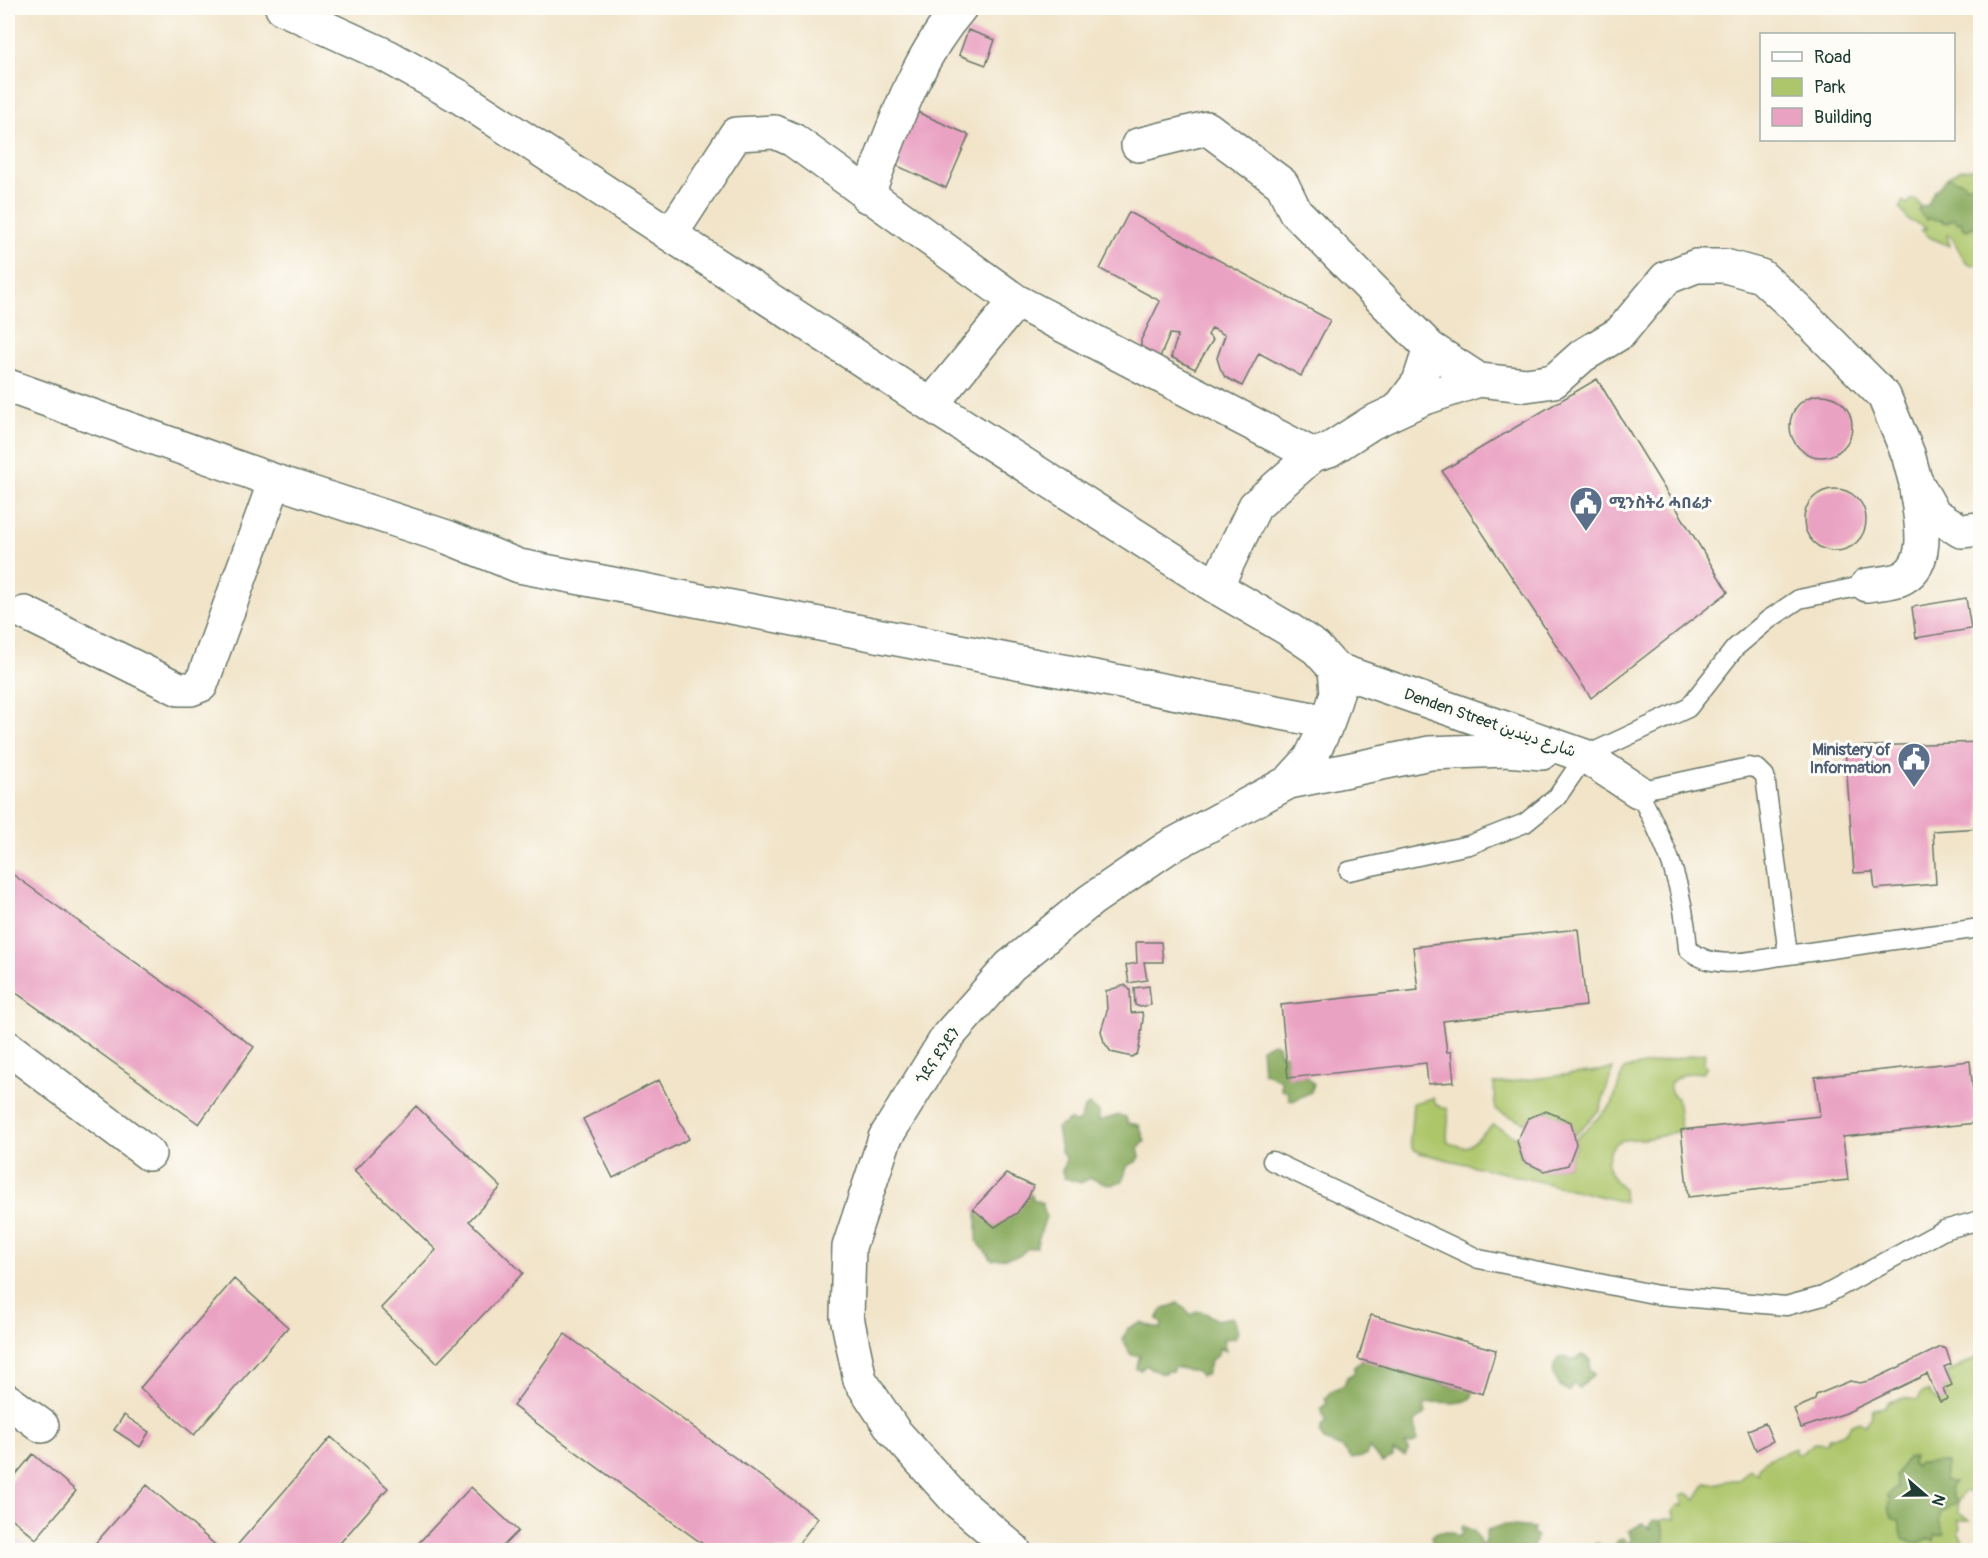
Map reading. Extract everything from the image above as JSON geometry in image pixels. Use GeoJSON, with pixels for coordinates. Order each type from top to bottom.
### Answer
{"type":"FeatureCollection","features":[{"type":"Feature","properties":{"kind":"street"},"geometry":{"type":"LineString","coordinates":[[282,8],[387,56],[460,97],[931,405],[1216,587],[1288,629],[1316,648],[1335,669]]}},
{"type":"Feature","properties":{"kind":"street"},"geometry":{"type":"LineString","coordinates":[[867,196],[918,69],[937,34],[960,8]]}},
{"type":"Feature","properties":{"kind":"street"},"geometry":{"type":"LineString","coordinates":[[1138,145],[1208,128],[1282,184],[1296,211],[1430,348],[1479,380]]}},
{"type":"Feature","properties":{"kind":"street"},"geometry":{"type":"LineString","coordinates":[[671,234],[736,134],[775,132],[784,136],[1016,301],[1312,454]]}},
{"type":"Feature","properties":{"kind":"street"},"geometry":{"type":"LineString","coordinates":[[1216,587],[1255,506],[1312,454],[1329,450],[1371,423],[1399,409],[1479,380],[1526,385],[1554,381],[1582,356],[1620,333],[1666,278],[1696,266],[1725,266],[1761,276],[1884,396],[1908,454],[1915,480],[1922,544],[1917,562],[1904,577],[1867,585]]}},
{"type":"Feature","properties":{"kind":"street"},"geometry":{"type":"LineString","coordinates":[[931,405],[1016,301]]}},
{"type":"Feature","properties":{"kind":"street"},"geometry":{"type":"LineString","coordinates":[[1399,409],[1419,382],[1430,348]]}},
{"type":"Feature","properties":{"kind":"street"},"geometry":{"type":"LineString","coordinates":[[8,386],[274,481],[447,537],[519,566],[1328,722]]}},
{"type":"Feature","properties":{"kind":"street"},"geometry":{"type":"LineString","coordinates":[[1915,480],[1934,514],[1961,531],[1980,529]]}},
{"type":"Feature","properties":{"kind":"street"},"geometry":{"type":"LineString","coordinates":[[25,613],[179,689],[191,689],[201,685],[274,481]]}},
{"type":"Feature","properties":{"kind":"street","name":"ጎደና ደንደን"},"geometry":{"type":"LineString","coordinates":[[1014,1551],[957,1501],[894,1431],[860,1380],[847,1317],[849,1247],[885,1138],[948,1036],[1010,966],[1091,900],[1167,848],[1289,782],[1310,759],[1328,722],[1337,693],[1335,669]]}},
{"type":"Feature","properties":{"kind":"street","name":"Denden Street شارع ديندين"},"geometry":{"type":"LineString","coordinates":[[1335,669],[1585,756],[1638,791]]}},
{"type":"Feature","properties":{"kind":"street"},"geometry":{"type":"LineString","coordinates":[[1289,782],[1430,753],[1504,750],[1585,756]]}},
{"type":"Feature","properties":{"kind":"street"},"geometry":{"type":"LineString","coordinates":[[8,1048],[149,1154]]}},
{"type":"Feature","properties":{"kind":"street"},"geometry":{"type":"LineString","coordinates":[[8,1401],[42,1426]]}},
{"type":"Feature","properties":{"kind":"lane"},"geometry":{"type":"LineString","coordinates":[[1349,871],[1469,845],[1525,823],[1557,797],[1585,756],[1688,708],[1735,648],[1799,599],[1867,585]]}},
{"type":"Feature","properties":{"kind":"lane"},"geometry":{"type":"LineString","coordinates":[[1788,955],[1765,776],[1758,769],[1749,767],[1638,791],[1672,859],[1686,916],[1688,949],[1698,958],[1712,963],[1788,955],[1980,928]]}},
{"type":"Feature","properties":{"kind":"lane"},"geometry":{"type":"LineString","coordinates":[[1272,1161],[1479,1259],[1658,1295],[1786,1306],[1823,1296],[1944,1230],[1980,1220]]}},
{"type":"Feature","properties":{"kind":"shaded area"},"geometry":{"type":"Polygon","coordinates":[[[8,1531],[31,1550],[8,1550],[8,1531]]]}},
{"type":"Feature","properties":{"kind":"green space"},"geometry":{"type":"Polygon","coordinates":[[[1980,168],[1979,185],[1966,186],[1948,177],[1961,169],[1980,168]]]}},
{"type":"Feature","properties":{"kind":"green space"},"geometry":{"type":"Polygon","coordinates":[[[1948,177],[1963,182],[1966,186],[1980,183],[1980,229],[1975,226],[1967,230],[1962,227],[1961,222],[1958,223],[1954,219],[1946,223],[1941,220],[1926,219],[1921,215],[1919,211],[1921,206],[1928,205],[1933,193],[1948,177]]]}},
{"type":"Feature","properties":{"kind":"green space"},"geometry":{"type":"Polygon","coordinates":[[[1911,200],[1916,200],[1921,206],[1919,211],[1927,220],[1934,218],[1946,223],[1954,219],[1980,229],[1980,264],[1973,266],[1966,263],[1951,236],[1947,235],[1950,246],[1931,238],[1921,230],[1927,228],[1908,220],[1900,208],[1903,201],[1907,204],[1911,200]]]}},
{"type":"Feature","properties":{"kind":"green space"},"geometry":{"type":"Polygon","coordinates":[[[1273,1043],[1278,1045],[1280,1053],[1286,1055],[1288,1078],[1306,1076],[1314,1084],[1311,1092],[1293,1101],[1289,1100],[1288,1092],[1281,1090],[1281,1080],[1263,1072],[1261,1048],[1273,1043]]]}},
{"type":"Feature","properties":{"kind":"green space"},"geometry":{"type":"Polygon","coordinates":[[[1705,1053],[1704,1064],[1707,1067],[1703,1073],[1682,1075],[1672,1082],[1670,1087],[1671,1092],[1677,1098],[1681,1130],[1653,1138],[1620,1141],[1612,1147],[1608,1168],[1623,1188],[1624,1202],[1420,1153],[1412,1148],[1410,1141],[1413,1103],[1433,1098],[1436,1105],[1447,1108],[1448,1143],[1469,1146],[1493,1125],[1519,1138],[1517,1142],[1523,1161],[1544,1171],[1568,1165],[1576,1144],[1575,1140],[1612,1104],[1624,1069],[1705,1053]]]}},
{"type":"Feature","properties":{"kind":"green space"},"geometry":{"type":"Polygon","coordinates":[[[1613,1069],[1600,1109],[1574,1136],[1571,1122],[1546,1111],[1528,1118],[1526,1123],[1495,1110],[1494,1084],[1613,1069]]]}},
{"type":"Feature","properties":{"kind":"green space"},"geometry":{"type":"Polygon","coordinates":[[[1089,1105],[1099,1112],[1099,1121],[1119,1115],[1126,1117],[1128,1123],[1139,1125],[1145,1141],[1138,1149],[1140,1157],[1136,1162],[1127,1166],[1123,1181],[1111,1185],[1090,1178],[1081,1183],[1064,1178],[1062,1171],[1066,1159],[1061,1152],[1057,1128],[1070,1120],[1074,1123],[1079,1122],[1084,1109],[1089,1105]]]}},
{"type":"Feature","properties":{"kind":"green space"},"geometry":{"type":"Polygon","coordinates":[[[1032,1195],[1033,1199],[1042,1203],[1046,1216],[1036,1247],[1027,1249],[1019,1256],[992,1260],[977,1241],[977,1212],[1032,1195]]]}},
{"type":"Feature","properties":{"kind":"green space"},"geometry":{"type":"Polygon","coordinates":[[[1178,1303],[1192,1315],[1196,1311],[1206,1313],[1217,1320],[1231,1317],[1235,1320],[1238,1332],[1235,1338],[1223,1339],[1226,1351],[1219,1348],[1218,1355],[1211,1360],[1206,1375],[1201,1376],[1197,1372],[1174,1367],[1172,1372],[1166,1370],[1165,1373],[1159,1373],[1146,1365],[1141,1370],[1136,1369],[1140,1355],[1131,1355],[1123,1340],[1128,1328],[1141,1323],[1161,1329],[1162,1324],[1157,1319],[1162,1310],[1178,1303]]]}},
{"type":"Feature","properties":{"kind":"green space"},"geometry":{"type":"Polygon","coordinates":[[[1582,1355],[1590,1360],[1590,1370],[1594,1374],[1580,1388],[1573,1384],[1569,1391],[1564,1389],[1554,1376],[1556,1361],[1560,1357],[1574,1359],[1582,1355]]]}},
{"type":"Feature","properties":{"kind":"green space"},"geometry":{"type":"Polygon","coordinates":[[[1980,1356],[1980,1494],[1964,1492],[1958,1501],[1959,1512],[1969,1520],[1958,1520],[1961,1527],[1959,1533],[1966,1544],[1963,1550],[1660,1550],[1664,1532],[1660,1521],[1667,1518],[1675,1519],[1673,1512],[1677,1505],[1683,1506],[1681,1496],[1685,1493],[1691,1495],[1695,1500],[1706,1483],[1739,1480],[1750,1469],[1757,1474],[1758,1467],[1768,1459],[1795,1448],[1795,1453],[1800,1454],[1814,1443],[1826,1444],[1829,1438],[1847,1432],[1851,1424],[1859,1421],[1865,1425],[1871,1418],[1873,1409],[1885,1407],[1888,1402],[1904,1398],[1918,1400],[1921,1393],[1928,1391],[1940,1402],[1947,1398],[1943,1389],[1952,1384],[1947,1372],[1980,1356]]]}},
{"type":"Feature","properties":{"kind":"green space"},"geometry":{"type":"Polygon","coordinates":[[[1368,1357],[1439,1382],[1466,1388],[1474,1387],[1472,1395],[1468,1400],[1462,1402],[1438,1402],[1424,1405],[1426,1413],[1415,1422],[1417,1440],[1412,1444],[1405,1444],[1409,1449],[1405,1456],[1393,1451],[1393,1457],[1382,1463],[1369,1448],[1366,1456],[1352,1459],[1342,1448],[1324,1441],[1320,1434],[1322,1425],[1327,1422],[1320,1409],[1327,1403],[1325,1399],[1331,1391],[1344,1385],[1347,1377],[1354,1373],[1355,1366],[1368,1357]]]}},
{"type":"Feature","properties":{"kind":"green space"},"geometry":{"type":"Polygon","coordinates":[[[1913,1457],[1911,1463],[1915,1467],[1918,1463],[1946,1462],[1944,1481],[1955,1482],[1950,1487],[1953,1497],[1958,1501],[1940,1514],[1939,1520],[1945,1534],[1935,1536],[1934,1541],[1927,1539],[1916,1544],[1903,1539],[1899,1521],[1893,1519],[1888,1506],[1890,1499],[1887,1496],[1897,1487],[1895,1476],[1907,1458],[1913,1457]]]}},
{"type":"Feature","properties":{"kind":"green space"},"geometry":{"type":"Polygon","coordinates":[[[1653,1521],[1660,1521],[1665,1538],[1660,1550],[1593,1549],[1596,1543],[1611,1549],[1619,1539],[1624,1538],[1626,1542],[1632,1543],[1629,1531],[1643,1523],[1651,1529],[1650,1524],[1653,1521]]]}},
{"type":"Feature","properties":{"kind":"green space"},"geometry":{"type":"Polygon","coordinates":[[[1503,1525],[1534,1528],[1533,1533],[1537,1536],[1533,1546],[1535,1550],[1482,1550],[1482,1548],[1439,1550],[1432,1543],[1432,1536],[1437,1532],[1453,1532],[1457,1537],[1463,1533],[1461,1529],[1463,1526],[1474,1531],[1483,1547],[1487,1530],[1503,1525]]]}},
{"type":"Feature","properties":{"kind":"building"},"geometry":{"type":"Polygon","coordinates":[[[968,30],[995,40],[986,65],[959,55],[968,30]]]}},
{"type":"Feature","properties":{"kind":"building"},"geometry":{"type":"Polygon","coordinates":[[[917,112],[969,135],[946,188],[893,164],[917,112]]]}},
{"type":"Feature","properties":{"kind":"building"},"geometry":{"type":"Polygon","coordinates":[[[1129,212],[1330,320],[1301,376],[1259,353],[1242,386],[1225,377],[1217,358],[1225,335],[1212,328],[1208,335],[1213,340],[1195,369],[1171,357],[1178,335],[1170,334],[1160,357],[1146,352],[1141,346],[1141,340],[1160,301],[1100,269],[1129,212]]]}},
{"type":"Feature","properties":{"kind":"building","name":"ሚንስትሪ ሓበሬታ"},"geometry":{"type":"Polygon","coordinates":[[[1597,379],[1728,592],[1591,698],[1442,471],[1597,379]]]}},
{"type":"Feature","properties":{"kind":"building"},"geometry":{"type":"Polygon","coordinates":[[[1821,395],[1838,400],[1843,404],[1847,409],[1852,426],[1847,443],[1843,448],[1838,452],[1821,457],[1804,452],[1799,448],[1795,443],[1790,426],[1795,409],[1799,404],[1804,400],[1821,395]]]}},
{"type":"Feature","properties":{"kind":"building"},"geometry":{"type":"Polygon","coordinates":[[[1835,489],[1857,498],[1866,520],[1857,542],[1835,551],[1813,542],[1804,520],[1813,498],[1835,489]]]}},
{"type":"Feature","properties":{"kind":"building"},"geometry":{"type":"Polygon","coordinates":[[[1966,598],[1971,629],[1916,638],[1912,607],[1966,598]]]}},
{"type":"Feature","properties":{"kind":"building","name":"Ministery of Information"},"geometry":{"type":"Polygon","coordinates":[[[1980,742],[1980,828],[1933,831],[1936,884],[1875,889],[1873,872],[1854,873],[1845,747],[1980,742]]]}},
{"type":"Feature","properties":{"kind":"building"},"geometry":{"type":"Polygon","coordinates":[[[8,871],[254,1047],[199,1124],[8,987],[8,871]]]}},
{"type":"Feature","properties":{"kind":"building"},"geometry":{"type":"Polygon","coordinates":[[[1578,929],[1586,1006],[1443,1021],[1447,1052],[1451,1052],[1454,1082],[1428,1084],[1426,1063],[1288,1078],[1281,1005],[1418,990],[1413,947],[1578,929]]]}},
{"type":"Feature","properties":{"kind":"building"},"geometry":{"type":"Polygon","coordinates":[[[1136,942],[1161,942],[1163,962],[1144,962],[1147,980],[1129,983],[1126,965],[1137,963],[1136,942]]]}},
{"type":"Feature","properties":{"kind":"building"},"geometry":{"type":"Polygon","coordinates":[[[1125,985],[1130,990],[1131,1013],[1142,1012],[1143,1019],[1139,1049],[1132,1057],[1111,1052],[1104,1042],[1101,1031],[1107,1011],[1106,991],[1125,985]]]}},
{"type":"Feature","properties":{"kind":"building"},"geometry":{"type":"Polygon","coordinates":[[[1149,986],[1151,1005],[1140,1007],[1135,1005],[1134,988],[1149,986]]]}},
{"type":"Feature","properties":{"kind":"building"},"geometry":{"type":"Polygon","coordinates":[[[1970,1061],[1976,1123],[1843,1137],[1848,1180],[1688,1197],[1681,1130],[1820,1116],[1815,1077],[1970,1061]]]}},
{"type":"Feature","properties":{"kind":"building"},"geometry":{"type":"Polygon","coordinates":[[[659,1080],[689,1139],[613,1178],[583,1119],[659,1080]]]}},
{"type":"Feature","properties":{"kind":"building"},"geometry":{"type":"Polygon","coordinates":[[[416,1106],[501,1187],[469,1221],[523,1273],[437,1363],[381,1308],[436,1250],[354,1171],[416,1106]]]}},
{"type":"Feature","properties":{"kind":"building"},"geometry":{"type":"Polygon","coordinates":[[[1546,1111],[1571,1122],[1576,1144],[1568,1165],[1544,1171],[1523,1161],[1517,1141],[1528,1118],[1546,1111]]]}},
{"type":"Feature","properties":{"kind":"building"},"geometry":{"type":"Polygon","coordinates":[[[1006,1174],[1033,1186],[1028,1198],[1017,1213],[995,1227],[973,1209],[1006,1174]]]}},
{"type":"Feature","properties":{"kind":"building"},"geometry":{"type":"Polygon","coordinates":[[[234,1279],[288,1327],[194,1435],[140,1388],[234,1279]]]}},
{"type":"Feature","properties":{"kind":"building"},"geometry":{"type":"Polygon","coordinates":[[[1371,1315],[1496,1350],[1483,1394],[1358,1359],[1371,1315]]]}},
{"type":"Feature","properties":{"kind":"building"},"geometry":{"type":"Polygon","coordinates":[[[565,1334],[818,1518],[794,1550],[711,1550],[513,1406],[565,1334]]]}},
{"type":"Feature","properties":{"kind":"building"},"geometry":{"type":"Polygon","coordinates":[[[1941,1347],[1946,1349],[1951,1364],[1944,1367],[1952,1385],[1943,1389],[1947,1399],[1940,1402],[1927,1374],[1846,1413],[1801,1428],[1794,1409],[1815,1400],[1816,1395],[1850,1381],[1860,1383],[1872,1380],[1941,1347]]]}},
{"type":"Feature","properties":{"kind":"building"},"geometry":{"type":"Polygon","coordinates":[[[124,1415],[149,1432],[140,1447],[114,1430],[124,1415]]]}},
{"type":"Feature","properties":{"kind":"building"},"geometry":{"type":"Polygon","coordinates":[[[1765,1423],[1773,1441],[1756,1450],[1748,1430],[1765,1423]]]}},
{"type":"Feature","properties":{"kind":"building"},"geometry":{"type":"Polygon","coordinates":[[[331,1437],[388,1488],[334,1550],[233,1550],[331,1437]]]}},
{"type":"Feature","properties":{"kind":"building"},"geometry":{"type":"Polygon","coordinates":[[[33,1454],[76,1491],[36,1539],[8,1515],[8,1484],[33,1454]]]}},
{"type":"Feature","properties":{"kind":"building"},"geometry":{"type":"Polygon","coordinates":[[[147,1485],[221,1550],[96,1550],[92,1547],[147,1485]]]}},
{"type":"Feature","properties":{"kind":"building"},"geometry":{"type":"Polygon","coordinates":[[[471,1487],[518,1531],[499,1550],[412,1550],[471,1487]]]}},
{"type":"Feature","properties":{"kind":"place","name":"ሚንስትሪ ሓበሬታ"},"geometry":{"type":"Point","coordinates":[1586,532]}},
{"type":"Feature","properties":{"kind":"place","name":"Ministery of Information"},"geometry":{"type":"Point","coordinates":[1914,788]}}]}
